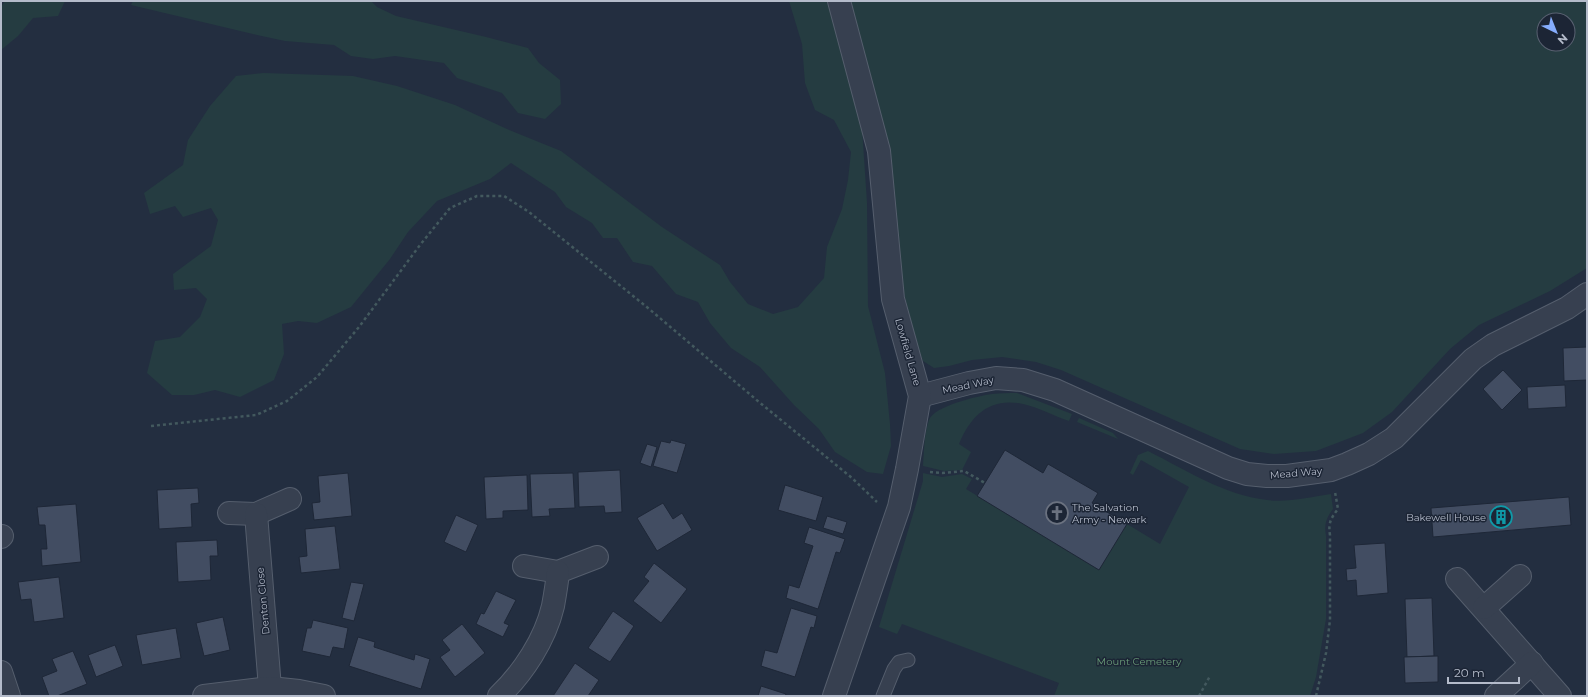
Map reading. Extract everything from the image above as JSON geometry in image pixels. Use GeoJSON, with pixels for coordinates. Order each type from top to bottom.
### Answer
{"type":"FeatureCollection","features":[{"type":"Feature","properties":{"kind":"street","name":"Lowfield Lane"},"geometry":{"type":"LineString","coordinates":[[834,696],[895,519],[908,468],[920,396],[893,299],[879,151],[839,1]]}},
{"type":"Feature","properties":{"kind":"street","name":"Mead Way"},"geometry":{"type":"LineString","coordinates":[[920,396],[996,378],[1023,380],[1055,390],[1228,468],[1247,474],[1287,476],[1331,470],[1369,454],[1394,438],[1473,359],[1493,345],[1567,308],[1587,294]]}},
{"type":"Feature","properties":{"kind":"street"},"geometry":{"type":"LineString","coordinates":[[229,513],[256,514],[290,499]]}},
{"type":"Feature","properties":{"kind":"street","name":"Denton Close"},"geometry":{"type":"LineString","coordinates":[[256,514],[270,688]]}},
{"type":"Feature","properties":{"kind":"street"},"geometry":{"type":"LineString","coordinates":[[524,566],[558,572],[597,557]]}},
{"type":"Feature","properties":{"kind":"street"},"geometry":{"type":"LineString","coordinates":[[499,696],[510,686],[531,656],[544,633],[553,607],[558,572]]}},
{"type":"Feature","properties":{"kind":"street"},"geometry":{"type":"LineString","coordinates":[[1484,608],[1520,576]]}},
{"type":"Feature","properties":{"kind":"street"},"geometry":{"type":"LineString","coordinates":[[1457,579],[1560,696]]}},
{"type":"Feature","properties":{"kind":"street"},"geometry":{"type":"LineString","coordinates":[[1496,696],[1532,663]]}},
{"type":"Feature","properties":{"kind":"street"},"geometry":{"type":"LineString","coordinates":[[1,672],[9,696]]}},
{"type":"Feature","properties":{"kind":"street"},"geometry":{"type":"LineString","coordinates":[[204,696],[270,688],[299,690],[324,696]]}},
{"type":"Feature","properties":{"kind":"lane"},"geometry":{"type":"LineString","coordinates":[[884,696],[894,669],[899,662],[908,660]]}},
{"type":"Feature","properties":{"kind":"path"},"geometry":{"type":"LineString","coordinates":[[151,426],[256,415],[287,401],[317,377],[327,366],[359,327],[420,245],[450,208],[477,196],[504,196],[529,212],[648,308],[852,478],[895,519]]}},
{"type":"Feature","properties":{"kind":"path"},"geometry":{"type":"LineString","coordinates":[[908,468],[942,473],[964,471],[985,483]]}},
{"type":"Feature","properties":{"kind":"path"},"geometry":{"type":"LineString","coordinates":[[1316,696],[1326,653],[1330,620],[1329,525],[1331,517],[1338,509],[1331,470]]}},
{"type":"Feature","properties":{"kind":"path"},"geometry":{"type":"LineString","coordinates":[[1199,696],[1210,676]]}},
{"type":"Feature","properties":{"kind":"green space"},"geometry":{"type":"Polygon","coordinates":[[[5,1],[65,1],[58,16],[33,18],[18,36],[1,50],[1,7],[5,1]]]}},
{"type":"Feature","properties":{"kind":"green space"},"geometry":{"type":"Polygon","coordinates":[[[133,1],[371,1],[377,7],[396,16],[528,48],[539,63],[560,80],[561,104],[545,119],[518,113],[502,93],[457,78],[444,63],[395,56],[373,59],[351,56],[334,45],[285,41],[257,35],[131,5],[133,1]]]}},
{"type":"Feature","properties":{"kind":"green space"},"geometry":{"type":"Polygon","coordinates":[[[789,1],[828,1],[862,128],[867,203],[868,306],[885,373],[890,424],[891,446],[883,474],[867,472],[835,452],[819,429],[794,405],[760,367],[731,348],[710,323],[698,302],[676,294],[652,266],[633,262],[617,238],[603,238],[592,223],[566,207],[555,192],[511,163],[490,179],[437,201],[408,232],[390,259],[351,307],[317,323],[298,321],[282,324],[284,354],[274,380],[240,397],[215,390],[194,395],[172,395],[147,373],[155,341],[180,337],[200,317],[207,299],[196,288],[174,290],[173,274],[211,246],[218,220],[211,208],[183,217],[175,206],[150,214],[144,193],[183,165],[188,140],[210,106],[236,76],[263,73],[353,76],[397,86],[455,105],[507,129],[561,151],[662,227],[720,265],[730,282],[748,304],[773,314],[798,307],[824,278],[827,247],[842,209],[848,180],[851,152],[834,120],[815,110],[805,83],[802,44],[789,1]]]}},
{"type":"Feature","properties":{"kind":"green space"},"geometry":{"type":"Polygon","coordinates":[[[850,1],[1587,1],[1587,268],[1550,291],[1479,325],[1450,349],[1392,412],[1363,433],[1316,451],[1274,454],[1240,449],[1061,370],[1036,362],[1002,357],[972,360],[934,368],[923,361],[915,339],[898,268],[850,1]]]}},
{"type":"Feature","properties":{"kind":"green space"},"geometry":{"type":"Polygon","coordinates":[[[1017,393],[1072,414],[1069,421],[1023,404],[1001,403],[991,406],[983,410],[969,425],[959,444],[971,452],[962,470],[944,471],[923,466],[924,443],[929,420],[939,410],[967,399],[992,394],[1017,393]]]}},
{"type":"Feature","properties":{"kind":"green space"},"geometry":{"type":"Polygon","coordinates":[[[1079,418],[1113,433],[1118,439],[1077,422],[1079,418]]]}},
{"type":"Feature","properties":{"kind":"green space","name":"Mount Cemetery"},"geometry":{"type":"Polygon","coordinates":[[[1148,451],[1206,481],[1236,493],[1251,497],[1282,501],[1331,494],[1333,509],[1325,525],[1326,619],[1316,677],[1310,696],[1054,696],[1059,683],[902,624],[897,634],[879,627],[923,481],[923,473],[942,477],[962,474],[972,479],[966,489],[1099,570],[1127,524],[1160,544],[1189,487],[1141,460],[1133,475],[1130,473],[1138,455],[1148,451]]]}},
{"type":"Feature","properties":{"kind":"building"},"geometry":{"type":"Polygon","coordinates":[[[1587,347],[1587,380],[1564,381],[1563,348],[1587,347]]]}},
{"type":"Feature","properties":{"kind":"building"},"geometry":{"type":"Polygon","coordinates":[[[1503,370],[1522,390],[1502,410],[1483,389],[1503,370]]]}},
{"type":"Feature","properties":{"kind":"building"},"geometry":{"type":"Polygon","coordinates":[[[1565,385],[1566,407],[1528,409],[1527,387],[1565,385]]]}},
{"type":"Feature","properties":{"kind":"building"},"geometry":{"type":"Polygon","coordinates":[[[671,440],[686,444],[677,473],[653,466],[661,441],[670,443],[671,440]]]}},
{"type":"Feature","properties":{"kind":"building"},"geometry":{"type":"Polygon","coordinates":[[[647,444],[657,447],[651,467],[640,463],[647,444]]]}},
{"type":"Feature","properties":{"kind":"building","name":"The Salvation Army - Newark"},"geometry":{"type":"Polygon","coordinates":[[[1005,450],[1043,473],[1048,464],[1098,493],[1092,503],[1127,524],[1099,570],[977,496],[1005,450]]]}},
{"type":"Feature","properties":{"kind":"building"},"geometry":{"type":"Polygon","coordinates":[[[620,470],[622,512],[605,513],[604,506],[579,507],[578,472],[620,470]]]}},
{"type":"Feature","properties":{"kind":"building"},"geometry":{"type":"Polygon","coordinates":[[[348,473],[352,516],[314,520],[312,503],[320,502],[318,476],[348,473]]]}},
{"type":"Feature","properties":{"kind":"building"},"geometry":{"type":"Polygon","coordinates":[[[573,473],[575,508],[549,509],[550,516],[532,517],[530,474],[573,473]]]}},
{"type":"Feature","properties":{"kind":"building"},"geometry":{"type":"Polygon","coordinates":[[[527,475],[528,510],[503,511],[503,518],[486,519],[484,477],[527,475]]]}},
{"type":"Feature","properties":{"kind":"building"},"geometry":{"type":"Polygon","coordinates":[[[785,485],[823,497],[816,521],[778,510],[785,485]]]}},
{"type":"Feature","properties":{"kind":"building"},"geometry":{"type":"Polygon","coordinates":[[[198,488],[199,503],[191,504],[192,527],[159,529],[157,490],[198,488]]]}},
{"type":"Feature","properties":{"kind":"building","name":"Bakewell House"},"geometry":{"type":"Polygon","coordinates":[[[1569,497],[1571,525],[1433,537],[1431,508],[1569,497]]]}},
{"type":"Feature","properties":{"kind":"building"},"geometry":{"type":"Polygon","coordinates":[[[663,503],[673,519],[682,513],[692,530],[657,551],[637,518],[663,503]]]}},
{"type":"Feature","properties":{"kind":"building"},"geometry":{"type":"Polygon","coordinates":[[[76,504],[81,562],[42,566],[41,549],[47,549],[45,525],[39,525],[37,507],[76,504]]]}},
{"type":"Feature","properties":{"kind":"building"},"geometry":{"type":"Polygon","coordinates":[[[456,515],[478,525],[466,552],[444,542],[456,515]]]}},
{"type":"Feature","properties":{"kind":"building"},"geometry":{"type":"Polygon","coordinates":[[[827,516],[847,522],[843,534],[823,528],[827,516]]]}},
{"type":"Feature","properties":{"kind":"building"},"geometry":{"type":"Polygon","coordinates":[[[335,526],[340,569],[301,573],[299,557],[307,556],[305,529],[335,526]]]}},
{"type":"Feature","properties":{"kind":"building"},"geometry":{"type":"Polygon","coordinates":[[[809,527],[845,539],[840,553],[836,552],[818,609],[786,598],[789,585],[799,588],[813,546],[804,543],[809,527]]]}},
{"type":"Feature","properties":{"kind":"building"},"geometry":{"type":"Polygon","coordinates":[[[217,540],[218,556],[210,556],[211,580],[178,582],[176,542],[217,540]]]}},
{"type":"Feature","properties":{"kind":"building"},"geometry":{"type":"Polygon","coordinates":[[[1385,543],[1388,593],[1357,596],[1356,580],[1347,581],[1346,569],[1356,568],[1354,545],[1385,543]]]}},
{"type":"Feature","properties":{"kind":"building"},"geometry":{"type":"Polygon","coordinates":[[[654,563],[687,589],[661,623],[633,601],[649,581],[644,577],[654,563]]]}},
{"type":"Feature","properties":{"kind":"building"},"geometry":{"type":"Polygon","coordinates":[[[59,577],[64,618],[34,622],[31,599],[21,600],[18,582],[59,577]]]}},
{"type":"Feature","properties":{"kind":"building"},"geometry":{"type":"Polygon","coordinates":[[[351,582],[364,584],[354,621],[342,618],[351,582]]]}},
{"type":"Feature","properties":{"kind":"building"},"geometry":{"type":"Polygon","coordinates":[[[496,591],[516,600],[504,623],[509,625],[503,637],[476,624],[481,613],[484,614],[496,591]]]}},
{"type":"Feature","properties":{"kind":"building"},"geometry":{"type":"Polygon","coordinates":[[[1432,598],[1434,656],[1407,657],[1405,599],[1432,598]]]}},
{"type":"Feature","properties":{"kind":"building"},"geometry":{"type":"Polygon","coordinates":[[[791,608],[817,616],[814,628],[811,627],[795,677],[761,666],[765,650],[777,653],[791,608]]]}},
{"type":"Feature","properties":{"kind":"building"},"geometry":{"type":"Polygon","coordinates":[[[613,611],[634,626],[610,662],[588,648],[613,611]]]}},
{"type":"Feature","properties":{"kind":"building"},"geometry":{"type":"Polygon","coordinates":[[[223,617],[230,650],[204,656],[196,623],[223,617]]]}},
{"type":"Feature","properties":{"kind":"building"},"geometry":{"type":"Polygon","coordinates":[[[313,620],[348,628],[344,649],[333,647],[330,657],[302,651],[307,628],[311,628],[313,620]]]}},
{"type":"Feature","properties":{"kind":"building"},"geometry":{"type":"Polygon","coordinates":[[[462,624],[485,653],[455,677],[440,657],[450,650],[442,640],[462,624]]]}},
{"type":"Feature","properties":{"kind":"building"},"geometry":{"type":"Polygon","coordinates":[[[176,628],[181,658],[142,665],[136,635],[176,628]]]}},
{"type":"Feature","properties":{"kind":"building"},"geometry":{"type":"Polygon","coordinates":[[[358,637],[375,642],[374,647],[414,660],[415,654],[430,659],[421,689],[349,666],[358,637]]]}},
{"type":"Feature","properties":{"kind":"building"},"geometry":{"type":"Polygon","coordinates":[[[115,645],[123,666],[96,677],[88,655],[115,645]]]}},
{"type":"Feature","properties":{"kind":"building"},"geometry":{"type":"Polygon","coordinates":[[[73,651],[87,684],[57,696],[49,696],[42,677],[57,671],[52,659],[73,651]]]}},
{"type":"Feature","properties":{"kind":"building"},"geometry":{"type":"Polygon","coordinates":[[[1438,656],[1438,682],[1405,683],[1404,657],[1438,656]]]}},
{"type":"Feature","properties":{"kind":"building"},"geometry":{"type":"Polygon","coordinates":[[[575,663],[599,680],[588,696],[553,696],[575,663]]]}},
{"type":"Feature","properties":{"kind":"building"},"geometry":{"type":"Polygon","coordinates":[[[761,686],[786,694],[785,696],[758,696],[761,686]]]}},
{"type":"Feature","properties":{"kind":"place","name":"The Salvation Army - Newark"},"geometry":{"type":"Point","coordinates":[1057,513]}},
{"type":"Feature","properties":{"kind":"place","name":"Bakewell House"},"geometry":{"type":"Point","coordinates":[1501,517]}}]}
